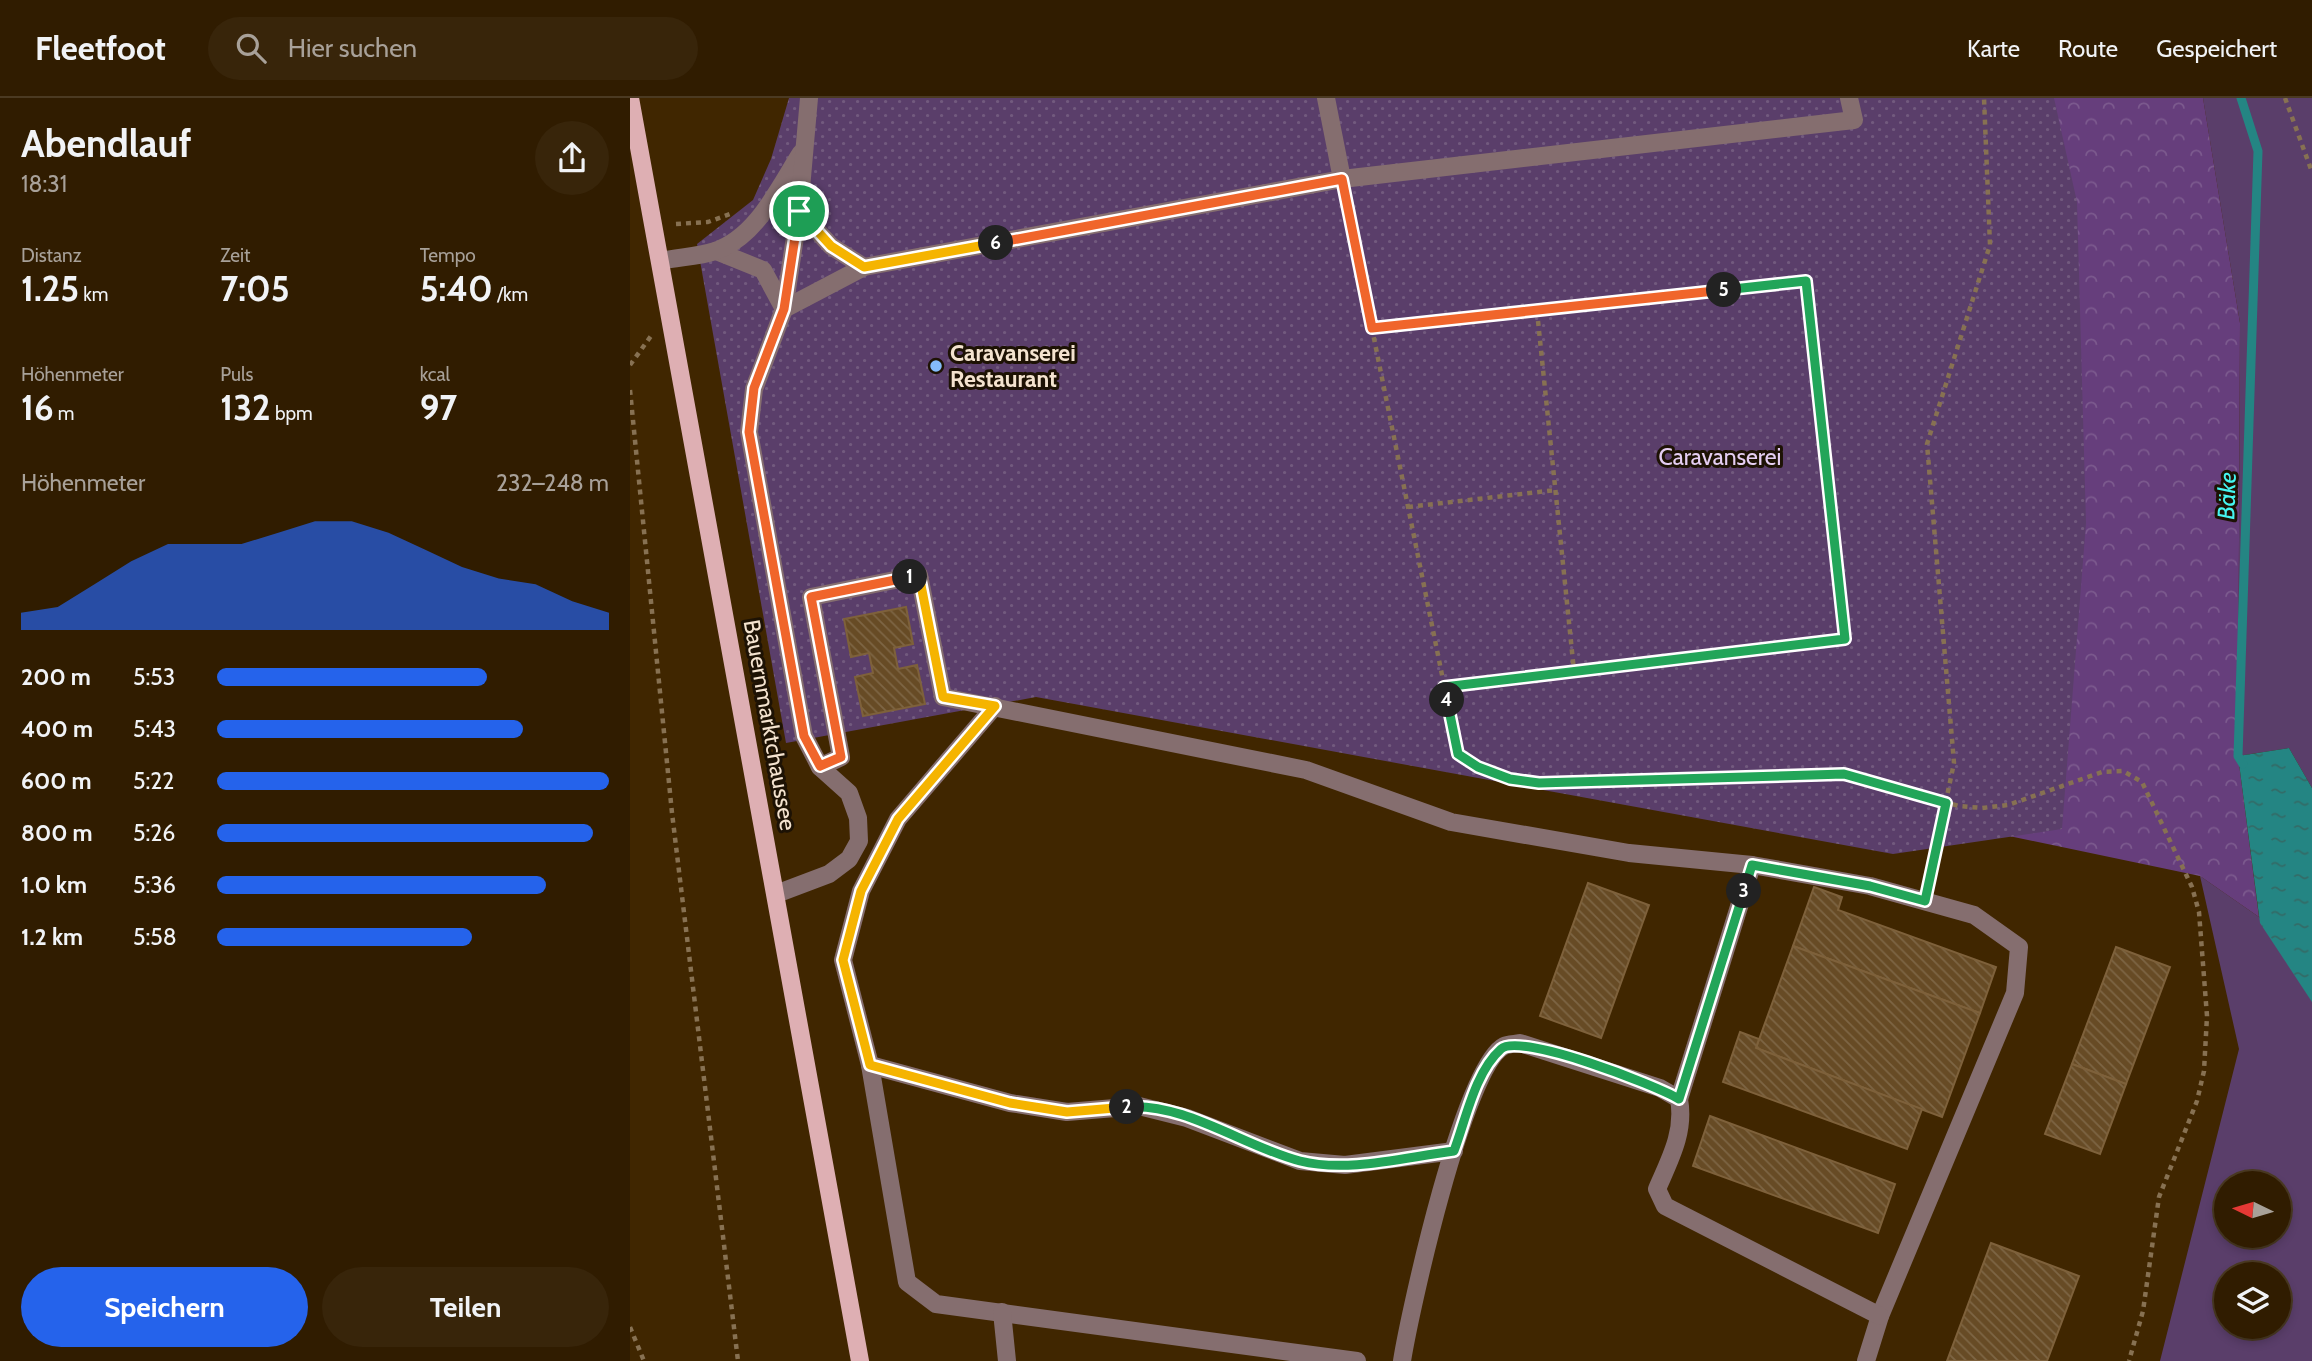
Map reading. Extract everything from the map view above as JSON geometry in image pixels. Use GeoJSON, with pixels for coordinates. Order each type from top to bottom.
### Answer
{"type":"FeatureCollection","features":[{"type":"Feature","properties":{"kind":"main road","name":"Bauernmarktchaussee"},"geometry":{"type":"LineString","coordinates":[[630,98],[860,1361]]}},
{"type":"Feature","properties":{"kind":"lane"},"geometry":{"type":"LineString","coordinates":[[776,894],[829,874],[849,859],[859,841],[858,818],[849,793],[820,766],[804,736],[749,432],[754,388],[784,309],[799,211],[809,98]]}},
{"type":"Feature","properties":{"kind":"lane"},"geometry":{"type":"LineString","coordinates":[[1326,98],[1342,179]]}},
{"type":"Feature","properties":{"kind":"lane"},"geometry":{"type":"LineString","coordinates":[[784,309],[864,267],[1342,179],[1854,120],[1849,98]]}},
{"type":"Feature","properties":{"kind":"lane"},"geometry":{"type":"LineString","coordinates":[[661,261],[716,251],[747,231],[763,213],[803,150]]}},
{"type":"Feature","properties":{"kind":"lane"},"geometry":{"type":"LineString","coordinates":[[799,211],[831,246],[864,267]]}},
{"type":"Feature","properties":{"kind":"lane"},"geometry":{"type":"LineString","coordinates":[[716,251],[762,270],[784,309]]}},
{"type":"Feature","properties":{"kind":"lane"},"geometry":{"type":"LineString","coordinates":[[820,766],[841,757],[811,597],[919,575],[943,697],[1306,769],[1451,822],[1629,853],[1752,865],[1870,886],[1974,915],[2019,947],[2015,993],[1880,1316],[1866,1361]]}},
{"type":"Feature","properties":{"kind":"lane"},"geometry":{"type":"LineString","coordinates":[[995,706],[898,819],[861,891],[843,960],[870,1065],[907,1282],[936,1304],[1002,1312],[1243,1353],[1357,1361]]}},
{"type":"Feature","properties":{"kind":"lane"},"geometry":{"type":"LineString","coordinates":[[1752,865],[1679,1099],[1682,1118],[1678,1140],[1657,1189],[1665,1206],[1880,1316]]}},
{"type":"Feature","properties":{"kind":"lane"},"geometry":{"type":"LineString","coordinates":[[1402,1361],[1420,1272],[1454,1151],[1486,1067],[1503,1047],[1520,1043],[1546,1049],[1660,1088],[1679,1099]]}},
{"type":"Feature","properties":{"kind":"lane"},"geometry":{"type":"LineString","coordinates":[[870,1065],[1010,1103],[1067,1112],[1139,1106],[1187,1118],[1300,1161],[1345,1165],[1454,1151]]}},
{"type":"Feature","properties":{"kind":"lane"},"geometry":{"type":"LineString","coordinates":[[1002,1312],[1007,1361]]}},
{"type":"Feature","properties":{"kind":"path"},"geometry":{"type":"LineString","coordinates":[[1925,901],[1954,763],[1927,444],[1990,245],[1984,98]]}},
{"type":"Feature","properties":{"kind":"path"},"geometry":{"type":"LineString","coordinates":[[2285,98],[2312,172]]}},
{"type":"Feature","properties":{"kind":"path"},"geometry":{"type":"LineString","coordinates":[[1342,179],[1458,754],[1478,767],[1510,779],[1566,784],[1733,775],[1844,774],[1946,803],[1982,808],[2008,805],[2102,772],[2123,771],[2142,782],[2192,887],[2199,912],[2207,1016],[2204,1071],[2197,1101],[2159,1197],[2143,1311],[2129,1361]]}},
{"type":"Feature","properties":{"kind":"path"},"geometry":{"type":"LineString","coordinates":[[676,224],[708,222],[736,211]]}},
{"type":"Feature","properties":{"kind":"path"},"geometry":{"type":"LineString","coordinates":[[1372,328],[1806,281],[1845,639],[1444,687]]}},
{"type":"Feature","properties":{"kind":"path"},"geometry":{"type":"LineString","coordinates":[[1537,310],[1574,671]]}},
{"type":"Feature","properties":{"kind":"path"},"geometry":{"type":"LineString","coordinates":[[630,390],[672,813],[738,1361]]}},
{"type":"Feature","properties":{"kind":"path"},"geometry":{"type":"LineString","coordinates":[[1408,507],[1556,490]]}},
{"type":"Feature","properties":{"kind":"path"},"geometry":{"type":"LineString","coordinates":[[630,1327],[644,1361]]}},
{"type":"Feature","properties":{"kind":"green space","name":"Caravanserei"},"geometry":{"type":"Polygon","coordinates":[[[789,98],[2054,98],[2077,202],[2086,523],[2062,829],[1893,854],[1036,697],[786,743],[697,244],[753,200],[771,159],[789,98]]]}},
{"type":"Feature","properties":{"kind":"green space"},"geometry":{"type":"Polygon","coordinates":[[[1998,98],[2203,98],[2240,323],[2238,756],[2259,917],[2200,876],[1928,819],[1998,98]]]}},
{"type":"Feature","properties":{"kind":"green space"},"geometry":{"type":"Polygon","coordinates":[[[2203,98],[2312,98],[2312,788],[2289,748],[2238,756],[2240,323],[2203,98]]]}},
{"type":"Feature","properties":{"kind":"green space"},"geometry":{"type":"Polygon","coordinates":[[[2200,876],[2259,917],[2312,1001],[2312,1361],[2160,1361],[2239,1049],[2200,876]]]}},
{"type":"Feature","properties":{"kind":"water"},"geometry":{"type":"Polygon","coordinates":[[[2289,748],[2312,788],[2312,1002],[2260,923],[2238,756],[2289,748]]]}},
{"type":"Feature","properties":{"kind":"building"},"geometry":{"type":"Polygon","coordinates":[[[906,607],[913,644],[894,648],[898,669],[917,665],[925,704],[863,716],[855,677],[873,673],[869,653],[851,657],[844,619],[906,607]]]}},
{"type":"Feature","properties":{"kind":"building"},"geometry":{"type":"Polygon","coordinates":[[[1588,883],[1649,905],[1601,1038],[1540,1016],[1588,883]]]}},
{"type":"Feature","properties":{"kind":"building"},"geometry":{"type":"Polygon","coordinates":[[[1814,887],[1842,897],[1838,910],[1996,967],[1980,1013],[1793,946],[1814,887]]]}},
{"type":"Feature","properties":{"kind":"building"},"geometry":{"type":"Polygon","coordinates":[[[1793,946],[1980,1013],[1942,1117],[1756,1048],[1793,946]]]}},
{"type":"Feature","properties":{"kind":"building"},"geometry":{"type":"Polygon","coordinates":[[[2116,947],[2170,967],[2126,1084],[2072,1064],[2116,947]]]}},
{"type":"Feature","properties":{"kind":"building"},"geometry":{"type":"Polygon","coordinates":[[[1740,1032],[1759,1039],[1756,1048],[1922,1109],[1907,1149],[1723,1082],[1740,1032]]]}},
{"type":"Feature","properties":{"kind":"building"},"geometry":{"type":"Polygon","coordinates":[[[2072,1064],[2126,1084],[2100,1154],[2045,1134],[2072,1064]]]}},
{"type":"Feature","properties":{"kind":"building"},"geometry":{"type":"Polygon","coordinates":[[[1710,1116],[1895,1184],[1878,1233],[1693,1166],[1710,1116]]]}},
{"type":"Feature","properties":{"kind":"building"},"geometry":{"type":"Polygon","coordinates":[[[1991,1243],[2079,1276],[2047,1361],[1947,1361],[1991,1243]]]}},
{"type":"Feature","properties":{"kind":"waterway","name":"Bäke"},"geometry":{"type":"LineString","coordinates":[[2241,98],[2258,151],[2238,756],[2243,764]]}},
{"type":"Feature","properties":{"kind":"place","name":"Caravanserei Restaurant"},"geometry":{"type":"Point","coordinates":[936,366]}},
{"type":"Feature","properties":{"kind":"route"},"geometry":{"type":"LineString","coordinates":[[1342,179],[1372,328],[1806,281],[1845,639],[1444,687],[1458,754],[1478,767],[1510,779],[1566,784],[1733,775],[1844,774],[1946,803],[1925,901],[1870,886],[1752,865],[1679,1099],[1660,1088],[1546,1049],[1520,1043],[1503,1047],[1486,1067],[1454,1151],[1345,1165],[1300,1161],[1187,1118],[1139,1106],[1067,1112],[1010,1103],[870,1065],[843,960],[861,891],[898,819],[995,706],[943,697],[919,575],[811,597],[841,757],[820,766],[804,736],[749,432],[754,388],[784,309],[799,211],[831,246],[864,267],[1342,179]]}}]}
